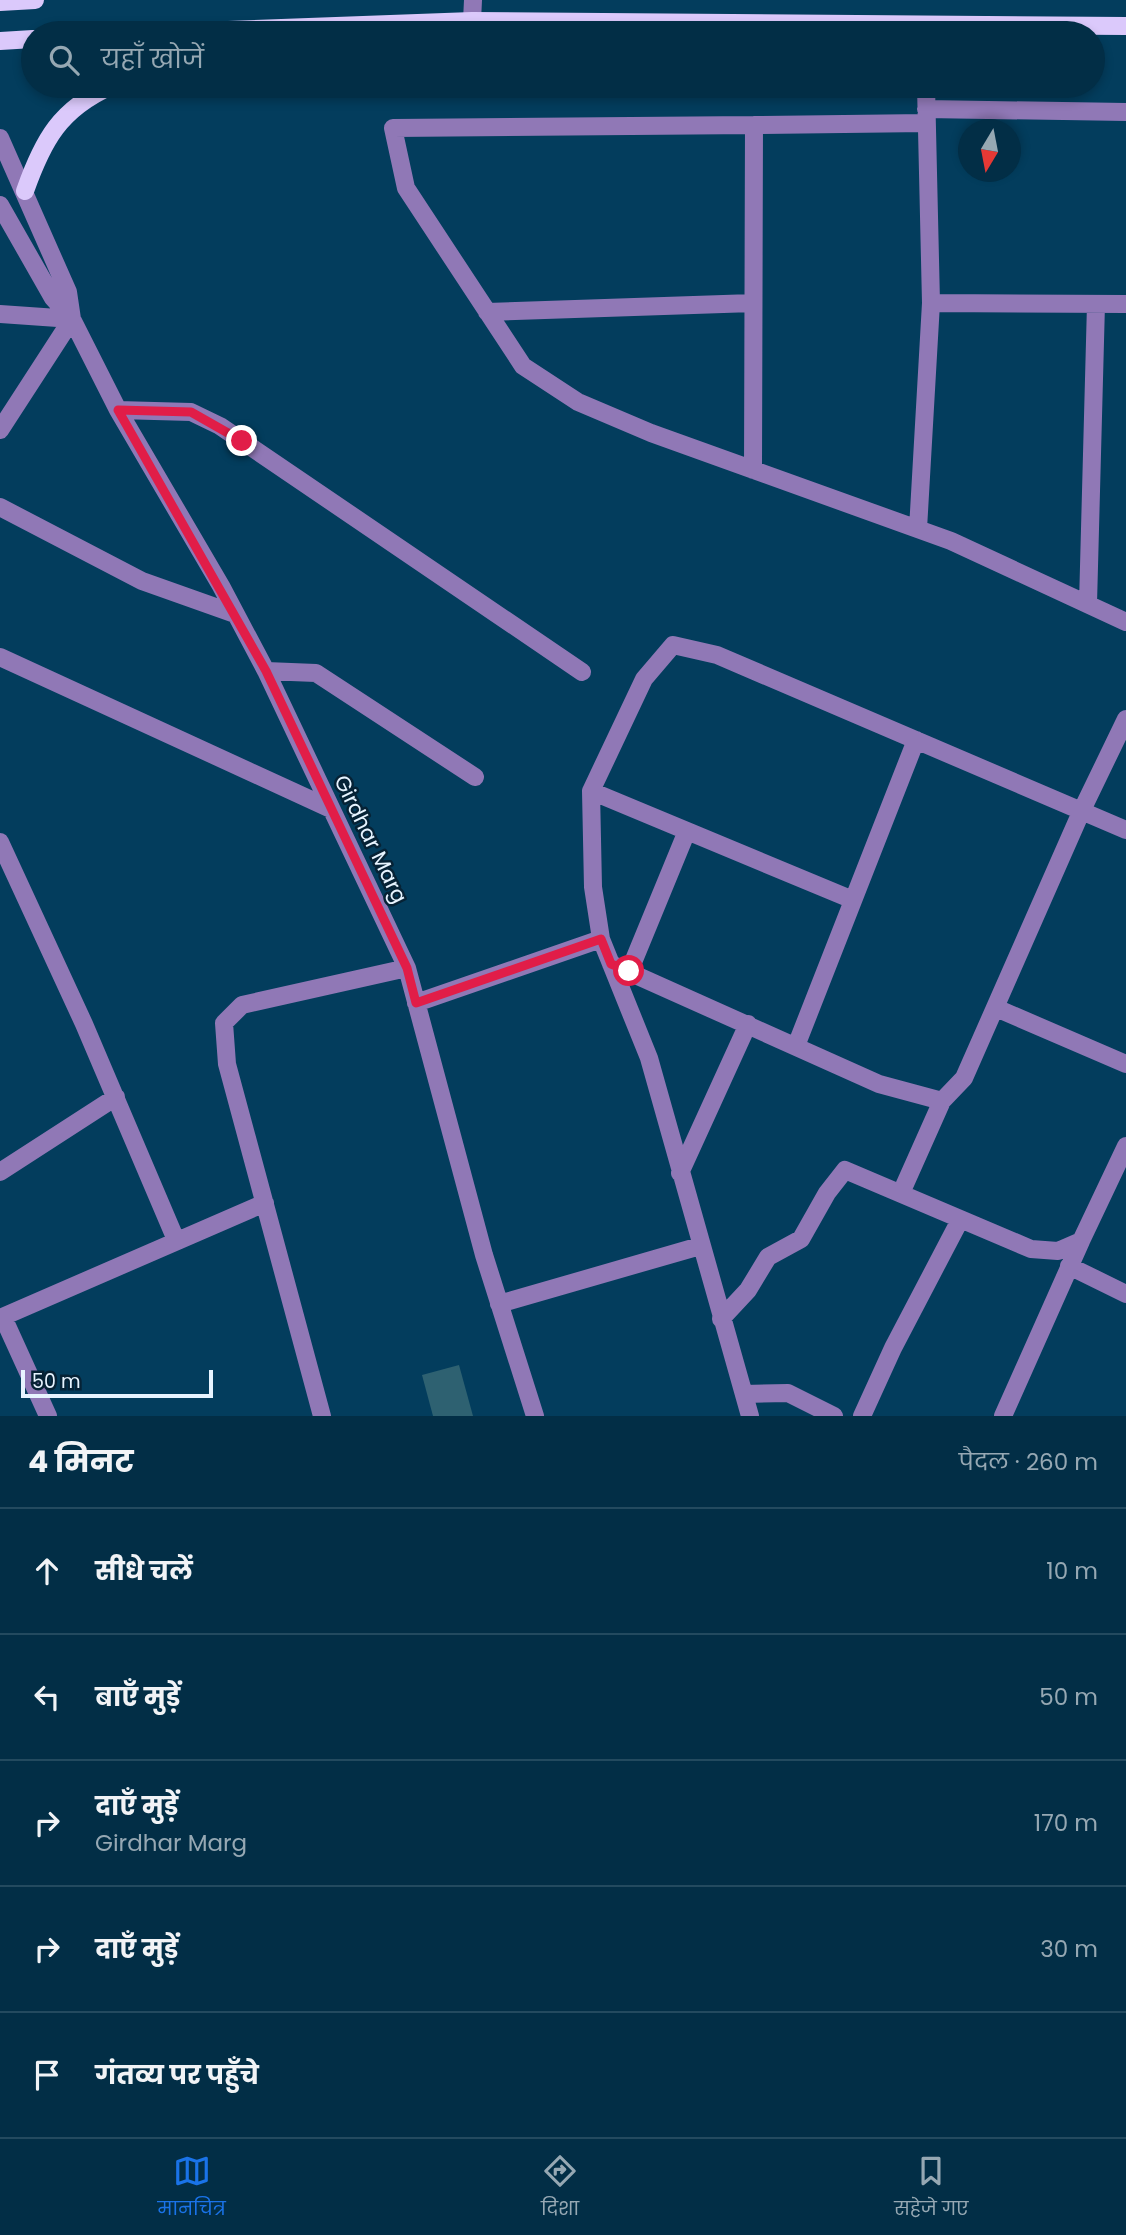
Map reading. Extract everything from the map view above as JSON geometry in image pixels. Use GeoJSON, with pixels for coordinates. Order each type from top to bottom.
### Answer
{"type":"FeatureCollection","features":[{"type":"Feature","properties":{"kind":"main road"},"geometry":{"type":"LineString","coordinates":[[0,2],[35,0]]}},
{"type":"Feature","properties":{"kind":"main road"},"geometry":{"type":"LineString","coordinates":[[1105,26],[1126,26]]}},
{"type":"Feature","properties":{"kind":"main road"},"geometry":{"type":"LineString","coordinates":[[0,41],[21,40]]}},
{"type":"Feature","properties":{"kind":"main road"},"geometry":{"type":"LineString","coordinates":[[25,191],[38,154],[62,117],[87,98]]}},
{"type":"Feature","properties":{"kind":"street"},"geometry":{"type":"LineString","coordinates":[[472,0],[472,21]]}},
{"type":"Feature","properties":{"kind":"street"},"geometry":{"type":"LineString","coordinates":[[918,529],[931,303],[926,98]]}},
{"type":"Feature","properties":{"kind":"street"},"geometry":{"type":"LineString","coordinates":[[1126,112],[926,116],[754,125],[393,128],[406,188],[523,366],[578,402],[651,433],[918,529],[1126,622]]}},
{"type":"Feature","properties":{"kind":"street"},"geometry":{"type":"LineString","coordinates":[[753,470],[754,125]]}},
{"type":"Feature","properties":{"kind":"street"},"geometry":{"type":"LineString","coordinates":[[0,138],[68,292],[72,319],[0,430]]}},
{"type":"Feature","properties":{"kind":"street"},"geometry":{"type":"LineString","coordinates":[[0,205],[52,298],[72,319]]}},
{"type":"Feature","properties":{"kind":"street"},"geometry":{"type":"LineString","coordinates":[[487,312],[753,303]]}},
{"type":"Feature","properties":{"kind":"street"},"geometry":{"type":"LineString","coordinates":[[931,303],[1126,304]]}},
{"type":"Feature","properties":{"kind":"street"},"geometry":{"type":"LineString","coordinates":[[1088,604],[1096,304]]}},
{"type":"Feature","properties":{"kind":"street"},"geometry":{"type":"LineString","coordinates":[[0,314],[72,319]]}},
{"type":"Feature","properties":{"kind":"street","name":"Girdhar Marg"},"geometry":{"type":"LineString","coordinates":[[72,319],[118,410],[266,671],[407,968],[499,1304],[535,1416]]}},
{"type":"Feature","properties":{"kind":"street"},"geometry":{"type":"LineString","coordinates":[[118,410],[191,412],[220,426],[582,672]]}},
{"type":"Feature","properties":{"kind":"street"},"geometry":{"type":"LineString","coordinates":[[0,507],[142,581],[234,614]]}},
{"type":"Feature","properties":{"kind":"street"},"geometry":{"type":"LineString","coordinates":[[750,1416],[649,1058],[601,939],[593,887],[591,790],[644,679],[673,645],[717,655],[1126,830]]}},
{"type":"Feature","properties":{"kind":"street"},"geometry":{"type":"LineString","coordinates":[[0,657],[331,809]]}},
{"type":"Feature","properties":{"kind":"street"},"geometry":{"type":"LineString","coordinates":[[266,671],[316,673],[475,777]]}},
{"type":"Feature","properties":{"kind":"street"},"geometry":{"type":"LineString","coordinates":[[901,1192],[942,1101],[964,1078],[1082,810],[1126,719]]}},
{"type":"Feature","properties":{"kind":"street"},"geometry":{"type":"LineString","coordinates":[[796,1046],[916,740]]}},
{"type":"Feature","properties":{"kind":"street"},"geometry":{"type":"LineString","coordinates":[[591,790],[853,900]]}},
{"type":"Feature","properties":{"kind":"street"},"geometry":{"type":"LineString","coordinates":[[629,971],[687,831]]}},
{"type":"Feature","properties":{"kind":"street"},"geometry":{"type":"LineString","coordinates":[[0,842],[116,1097],[176,1240]]}},
{"type":"Feature","properties":{"kind":"street"},"geometry":{"type":"LineString","coordinates":[[416,1003],[601,939]]}},
{"type":"Feature","properties":{"kind":"street"},"geometry":{"type":"LineString","coordinates":[[611,964],[879,1084],[942,1101]]}},
{"type":"Feature","properties":{"kind":"street"},"geometry":{"type":"LineString","coordinates":[[322,1416],[227,1064],[224,1023],[242,1005],[407,968]]}},
{"type":"Feature","properties":{"kind":"street"},"geometry":{"type":"LineString","coordinates":[[996,1008],[1126,1063]]}},
{"type":"Feature","properties":{"kind":"street"},"geometry":{"type":"LineString","coordinates":[[680,1173],[748,1024]]}},
{"type":"Feature","properties":{"kind":"street"},"geometry":{"type":"LineString","coordinates":[[0,1172],[116,1097]]}},
{"type":"Feature","properties":{"kind":"street"},"geometry":{"type":"LineString","coordinates":[[1003,1416],[1069,1266],[1126,1146]]}},
{"type":"Feature","properties":{"kind":"street"},"geometry":{"type":"LineString","coordinates":[[721,1319],[748,1290],[768,1257],[801,1239],[827,1193],[845,1170],[1031,1249],[1058,1251],[1081,1241]]}},
{"type":"Feature","properties":{"kind":"street"},"geometry":{"type":"LineString","coordinates":[[48,1416],[1,1318],[265,1203]]}},
{"type":"Feature","properties":{"kind":"street"},"geometry":{"type":"LineString","coordinates":[[862,1416],[960,1220]]}},
{"type":"Feature","properties":{"kind":"street"},"geometry":{"type":"LineString","coordinates":[[499,1304],[700,1246]]}},
{"type":"Feature","properties":{"kind":"street"},"geometry":{"type":"LineString","coordinates":[[1069,1266],[1126,1294]]}},
{"type":"Feature","properties":{"kind":"street"},"geometry":{"type":"LineString","coordinates":[[744,1394],[788,1393],[834,1416]]}},
{"type":"Feature","properties":{"kind":"building"},"geometry":{"type":"Polygon","coordinates":[[[459,1365],[473,1416],[433,1416],[422,1375],[459,1365]]]}},
{"type":"Feature","properties":{"kind":"route"},"geometry":{"type":"LineString","coordinates":[[242,441],[220,426],[191,412],[118,410],[266,671],[407,968],[416,1003],[601,939],[611,964],[629,971]]}}]}
